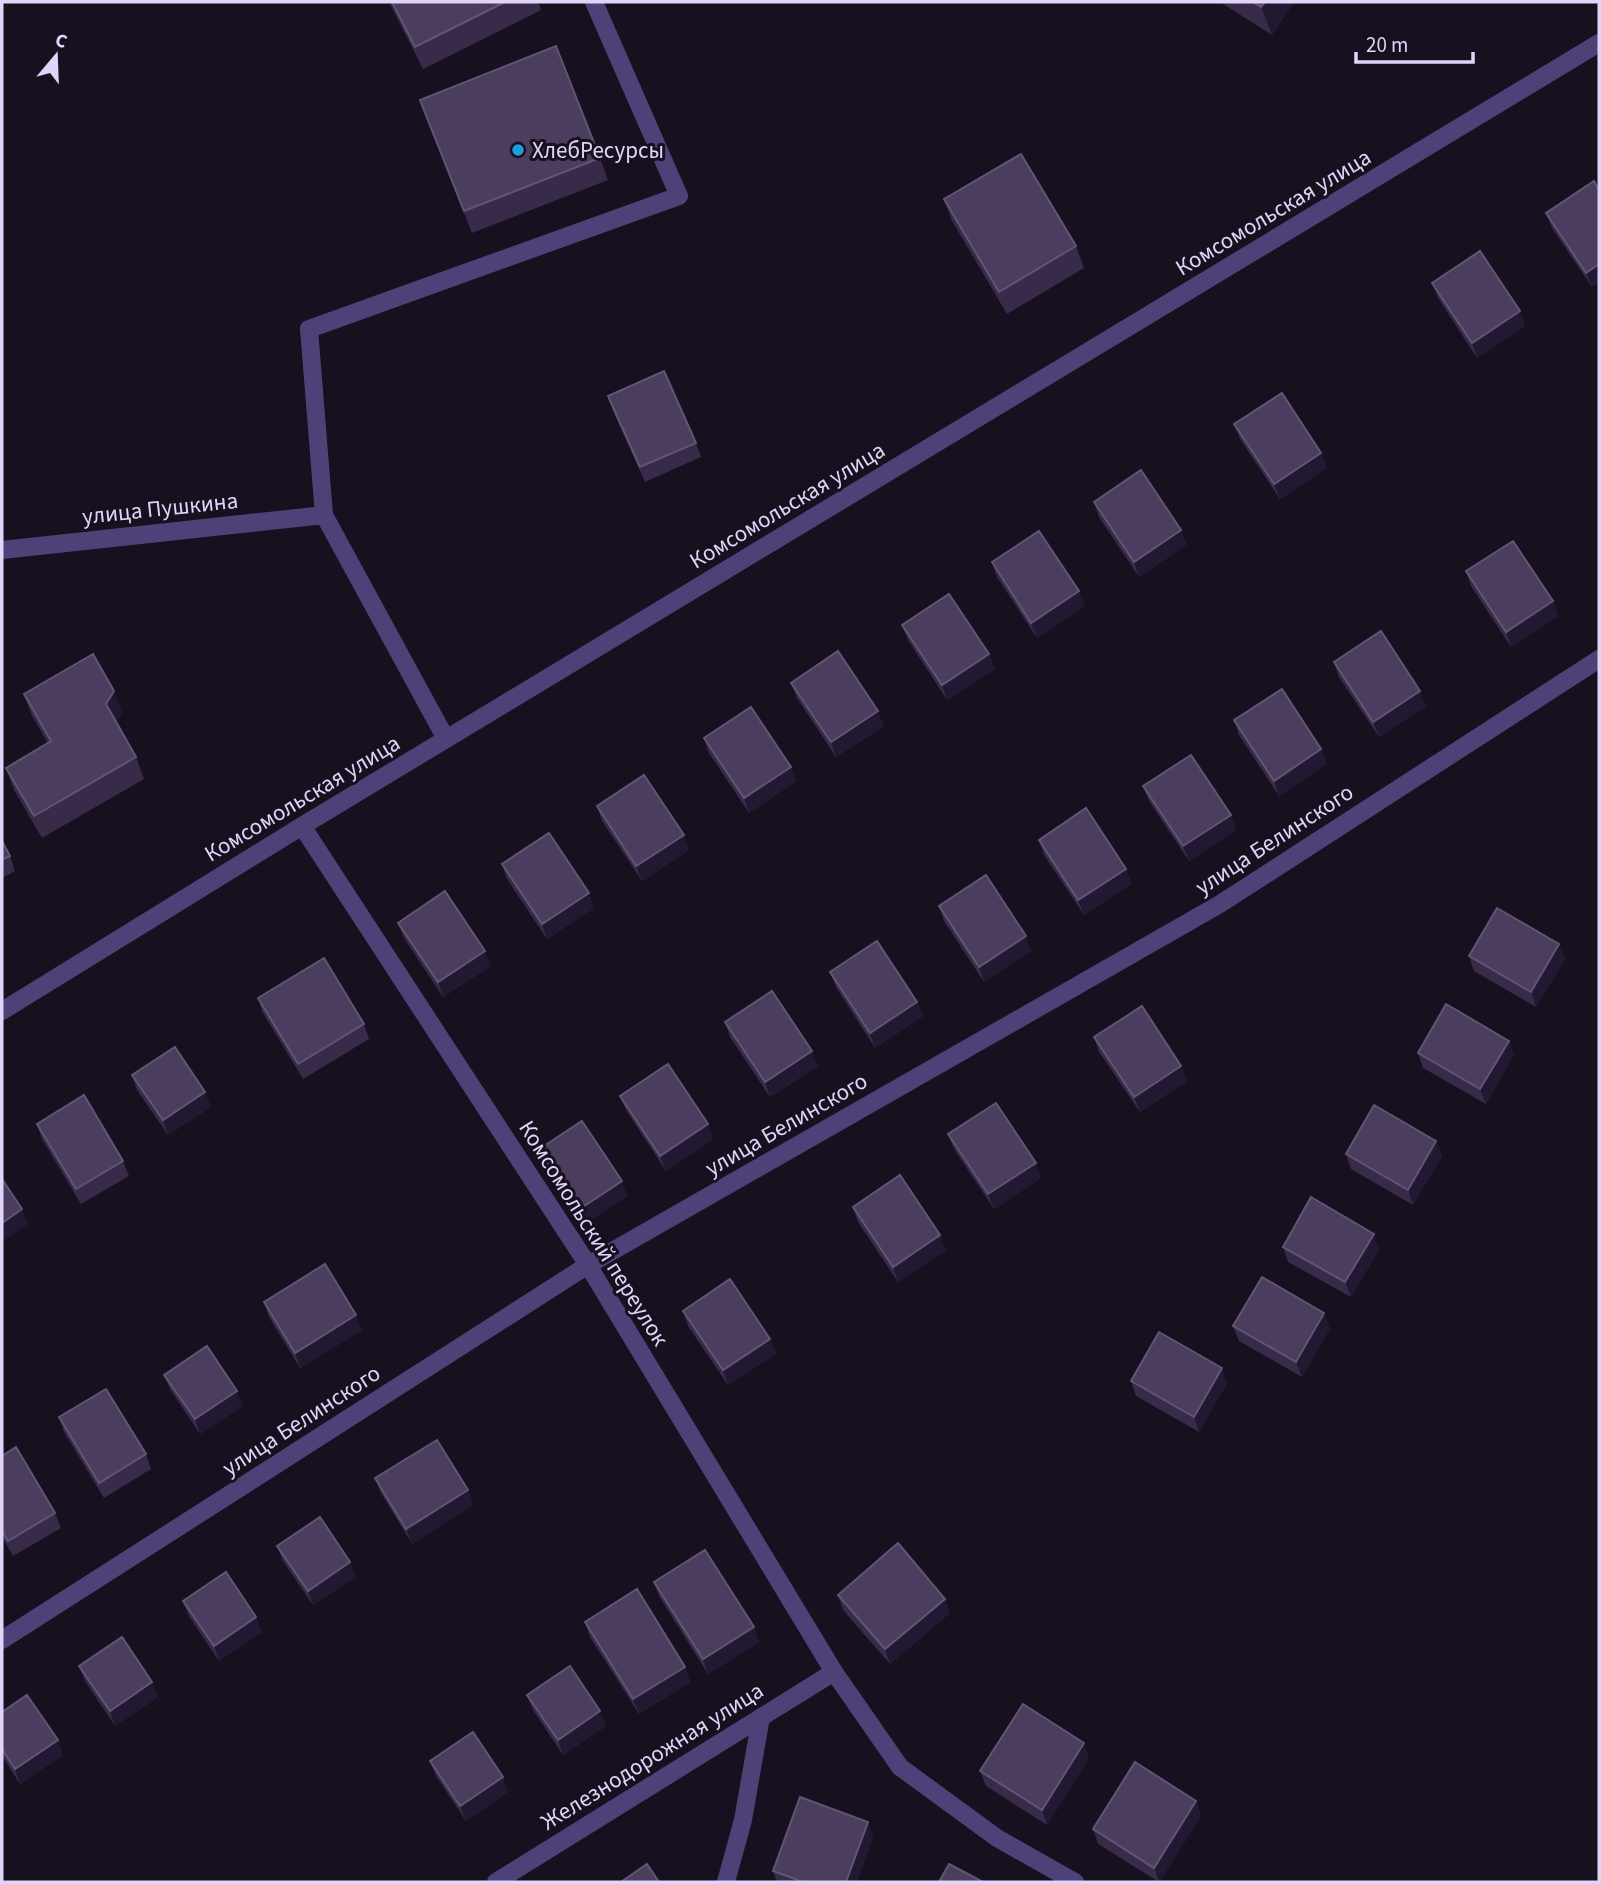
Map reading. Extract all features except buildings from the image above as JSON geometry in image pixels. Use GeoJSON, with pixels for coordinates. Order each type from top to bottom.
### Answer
{"type":"FeatureCollection","features":[{"type":"Feature","properties":{"kind":"street"},"geometry":{"type":"LineString","coordinates":[[446,739],[324,515],[309,328],[679,196],[594,2]]}},
{"type":"Feature","properties":{"kind":"street","name":"Комсомольская улица"},"geometry":{"type":"LineString","coordinates":[[2,1011],[302,826],[1599,43]]}},
{"type":"Feature","properties":{"kind":"street","name":"улица Пушкина"},"geometry":{"type":"LineString","coordinates":[[2,550],[324,515]]}},
{"type":"Feature","properties":{"kind":"street","name":"улица Белинского"},"geometry":{"type":"LineString","coordinates":[[2,1640],[589,1265],[1220,904],[1599,659]]}},
{"type":"Feature","properties":{"kind":"street","name":"Комсомольский переулок"},"geometry":{"type":"LineString","coordinates":[[302,826],[589,1265],[834,1672],[900,1767],[998,1838],[1075,1882]]}},
{"type":"Feature","properties":{"kind":"street","name":"Железнодорожная улица"},"geometry":{"type":"LineString","coordinates":[[496,1882],[834,1672]]}},
{"type":"Feature","properties":{"kind":"street"},"geometry":{"type":"LineString","coordinates":[[726,1882],[743,1820],[761,1717]]}},
{"type":"Feature","properties":{"kind":"place","name":"ХлебРесурсы"},"geometry":{"type":"Point","coordinates":[518,150]}}]}
